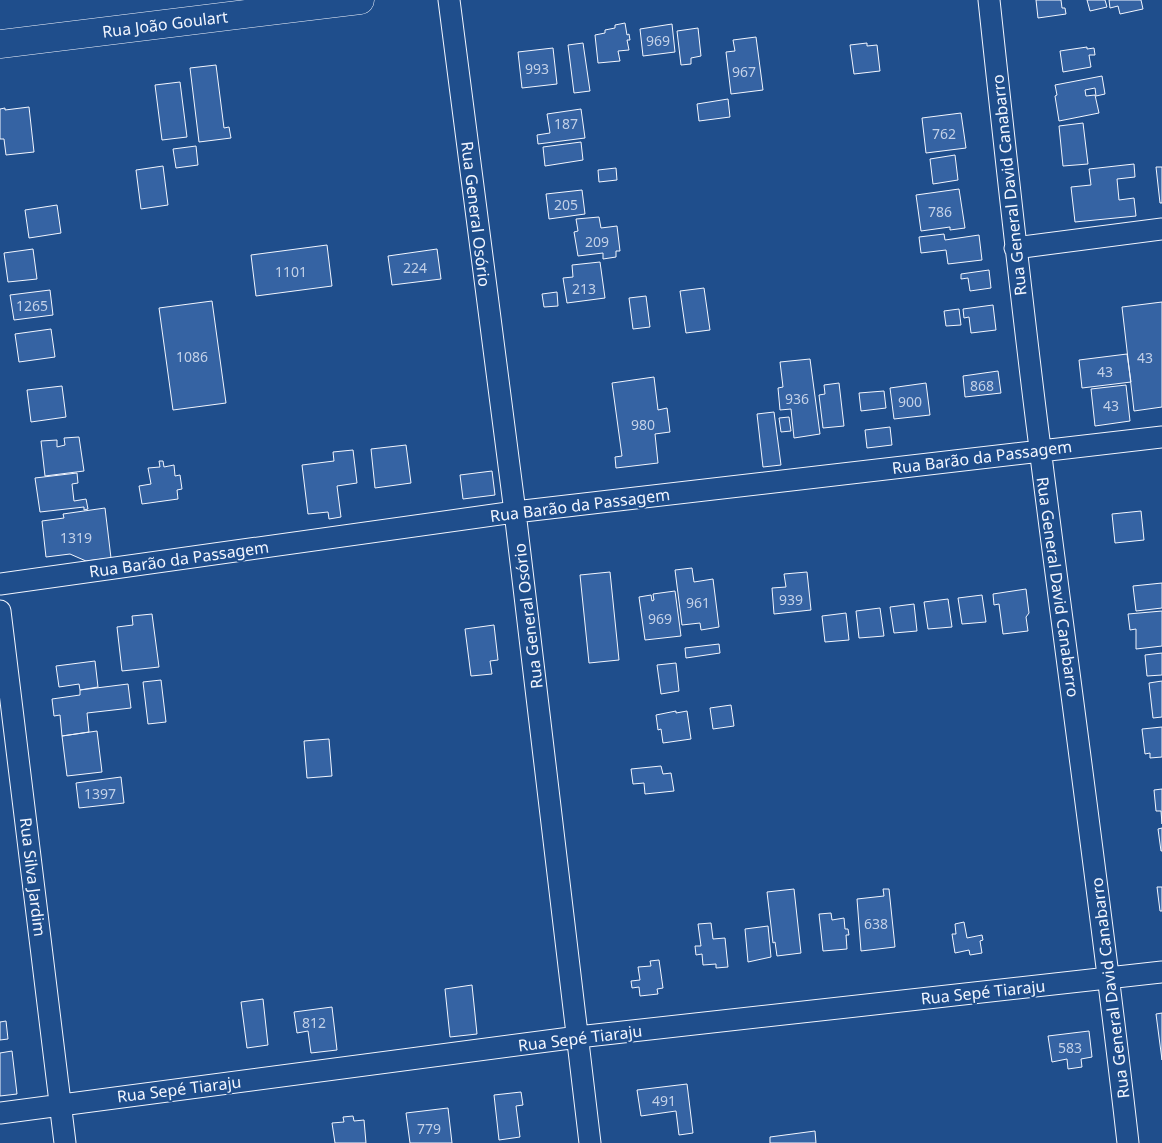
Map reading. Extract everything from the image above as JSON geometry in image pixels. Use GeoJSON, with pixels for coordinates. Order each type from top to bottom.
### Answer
{"type":"FeatureCollection","features":[{"type":"Feature","properties":{"kind":"street","name":"Rua João Goulart"},"geometry":{"type":"LineString","coordinates":[[0,44],[360,0]]}},
{"type":"Feature","properties":{"kind":"street","name":"Rua General Osório"},"geometry":{"type":"LineString","coordinates":[[449,0],[515,512],[590,1143]]}},
{"type":"Feature","properties":{"kind":"street","name":"Rua General David Canabarro"},"geometry":{"type":"LineString","coordinates":[[989,0],[1015,248],[1109,977],[1128,1143]]}},
{"type":"Feature","properties":{"kind":"street"},"geometry":{"type":"LineString","coordinates":[[1015,248],[1162,229]]}},
{"type":"Feature","properties":{"kind":"street","name":"Rua Barão da Passagem"},"geometry":{"type":"LineString","coordinates":[[0,584],[515,512],[1162,436]]}},
{"type":"Feature","properties":{"kind":"street","name":"Rua Silva Jardim"},"geometry":{"type":"LineString","coordinates":[[0,611],[65,1143]]}},
{"type":"Feature","properties":{"kind":"street","name":"Rua Sepé Tiaraju"},"geometry":{"type":"LineString","coordinates":[[0,1113],[578,1037],[1162,972]]}},
{"type":"Feature","properties":{"kind":"building"},"geometry":{"type":"Polygon","coordinates":[[[1036,0],[1061,0],[1062,8],[1065,8],[1066,14],[1038,18],[1036,0]]]}},
{"type":"Feature","properties":{"kind":"building"},"geometry":{"type":"Polygon","coordinates":[[[1087,0],[1105,0],[1107,7],[1090,11],[1087,0]]]}},
{"type":"Feature","properties":{"kind":"building"},"geometry":{"type":"Polygon","coordinates":[[[1109,0],[1141,0],[1143,9],[1120,14],[1118,6],[1110,8],[1109,0]]]}},
{"type":"Feature","properties":{"kind":"building"},"geometry":{"type":"Polygon","coordinates":[[[625,23],[630,40],[627,40],[629,50],[618,51],[620,61],[598,63],[595,35],[615,28],[615,25],[625,23]]]}},
{"type":"Feature","properties":{"kind":"building"},"geometry":{"type":"Polygon","coordinates":[[[672,24],[675,52],[643,56],[640,29],[672,24]]]}},
{"type":"Feature","properties":{"kind":"building"},"geometry":{"type":"Polygon","coordinates":[[[698,28],[701,56],[691,58],[691,64],[681,65],[677,31],[698,28]]]}},
{"type":"Feature","properties":{"kind":"building"},"geometry":{"type":"Polygon","coordinates":[[[756,37],[763,90],[731,94],[726,52],[735,51],[733,40],[756,37]]]}},
{"type":"Feature","properties":{"kind":"building"},"geometry":{"type":"Polygon","coordinates":[[[583,43],[590,91],[574,93],[568,45],[583,43]]]}},
{"type":"Feature","properties":{"kind":"building"},"geometry":{"type":"Polygon","coordinates":[[[867,43],[867,46],[877,45],[880,71],[854,74],[850,45],[867,43]]]}},
{"type":"Feature","properties":{"kind":"building"},"geometry":{"type":"Polygon","coordinates":[[[1087,47],[1087,49],[1094,48],[1095,55],[1089,55],[1091,67],[1063,72],[1060,51],[1087,47]]]}},
{"type":"Feature","properties":{"kind":"building"},"geometry":{"type":"Polygon","coordinates":[[[553,48],[557,84],[522,88],[518,52],[553,48]]]}},
{"type":"Feature","properties":{"kind":"building"},"geometry":{"type":"Polygon","coordinates":[[[216,65],[224,128],[229,127],[231,138],[199,142],[190,68],[216,65]]]}},
{"type":"Feature","properties":{"kind":"building"},"geometry":{"type":"Polygon","coordinates":[[[1102,76],[1105,94],[1096,96],[1095,88],[1085,90],[1086,96],[1095,95],[1099,113],[1059,121],[1055,85],[1102,76]]]}},
{"type":"Feature","properties":{"kind":"building"},"geometry":{"type":"Polygon","coordinates":[[[180,82],[187,137],[162,140],[155,85],[180,82]]]}},
{"type":"Feature","properties":{"kind":"building"},"geometry":{"type":"Polygon","coordinates":[[[728,99],[730,117],[699,121],[697,104],[728,99]]]}},
{"type":"Feature","properties":{"kind":"building"},"geometry":{"type":"Polygon","coordinates":[[[29,107],[34,152],[6,155],[4,139],[0,139],[0,109],[29,107]]]}},
{"type":"Feature","properties":{"kind":"building"},"geometry":{"type":"Polygon","coordinates":[[[581,109],[585,138],[538,144],[537,135],[550,133],[547,114],[581,109]]]}},
{"type":"Feature","properties":{"kind":"building"},"geometry":{"type":"Polygon","coordinates":[[[961,113],[966,148],[926,153],[922,118],[961,113]]]}},
{"type":"Feature","properties":{"kind":"building"},"geometry":{"type":"Polygon","coordinates":[[[1083,123],[1088,164],[1063,166],[1059,126],[1083,123]]]}},
{"type":"Feature","properties":{"kind":"building"},"geometry":{"type":"Polygon","coordinates":[[[581,142],[583,160],[545,166],[543,147],[581,142]]]}},
{"type":"Feature","properties":{"kind":"building"},"geometry":{"type":"Polygon","coordinates":[[[196,146],[198,165],[176,168],[173,149],[196,146]]]}},
{"type":"Feature","properties":{"kind":"building"},"geometry":{"type":"Polygon","coordinates":[[[955,155],[958,180],[933,184],[930,159],[955,155]]]}},
{"type":"Feature","properties":{"kind":"building"},"geometry":{"type":"Polygon","coordinates":[[[1134,164],[1135,177],[1117,179],[1119,200],[1134,198],[1136,216],[1075,222],[1071,187],[1091,185],[1089,169],[1134,164]]]}},
{"type":"Feature","properties":{"kind":"building"},"geometry":{"type":"Polygon","coordinates":[[[163,166],[168,205],[141,209],[136,170],[163,166]]]}},
{"type":"Feature","properties":{"kind":"building"},"geometry":{"type":"Polygon","coordinates":[[[1156,167],[1162,167],[1162,203],[1160,203],[1156,167]]]}},
{"type":"Feature","properties":{"kind":"building"},"geometry":{"type":"Polygon","coordinates":[[[616,168],[617,180],[599,182],[598,170],[616,168]]]}},
{"type":"Feature","properties":{"kind":"building"},"geometry":{"type":"Polygon","coordinates":[[[959,189],[965,228],[950,230],[950,227],[921,231],[916,195],[959,189]]]}},
{"type":"Feature","properties":{"kind":"building"},"geometry":{"type":"Polygon","coordinates":[[[582,190],[585,214],[549,219],[546,194],[582,190]]]}},
{"type":"Feature","properties":{"kind":"building"},"geometry":{"type":"Polygon","coordinates":[[[57,205],[61,233],[29,238],[25,210],[57,205]]]}},
{"type":"Feature","properties":{"kind":"building"},"geometry":{"type":"Polygon","coordinates":[[[599,217],[601,228],[617,226],[620,251],[616,251],[616,257],[603,259],[603,253],[578,256],[574,232],[578,231],[576,219],[599,217]]]}},
{"type":"Feature","properties":{"kind":"building"},"geometry":{"type":"Polygon","coordinates":[[[944,234],[945,240],[979,235],[982,260],[948,264],[946,250],[921,253],[919,237],[944,234]]]}},
{"type":"Feature","properties":{"kind":"building"},"geometry":{"type":"Polygon","coordinates":[[[327,245],[332,286],[256,296],[251,255],[327,245]]]}},
{"type":"Feature","properties":{"kind":"building"},"geometry":{"type":"Polygon","coordinates":[[[33,249],[37,279],[8,282],[4,253],[33,249]]]}},
{"type":"Feature","properties":{"kind":"building"},"geometry":{"type":"Polygon","coordinates":[[[437,249],[441,279],[392,285],[388,256],[437,249]]]}},
{"type":"Feature","properties":{"kind":"building"},"geometry":{"type":"Polygon","coordinates":[[[600,262],[605,298],[567,303],[563,278],[573,277],[572,265],[600,262]]]}},
{"type":"Feature","properties":{"kind":"building"},"geometry":{"type":"Polygon","coordinates":[[[989,270],[991,288],[970,291],[968,278],[961,279],[961,274],[989,270]]]}},
{"type":"Feature","properties":{"kind":"building"},"geometry":{"type":"Polygon","coordinates":[[[704,288],[710,330],[686,333],[680,291],[704,288]]]}},
{"type":"Feature","properties":{"kind":"building"},"geometry":{"type":"Polygon","coordinates":[[[50,290],[53,315],[14,320],[10,295],[50,290]]]}},
{"type":"Feature","properties":{"kind":"building"},"geometry":{"type":"Polygon","coordinates":[[[557,292],[558,306],[544,307],[542,294],[557,292]]]}},
{"type":"Feature","properties":{"kind":"building"},"geometry":{"type":"Polygon","coordinates":[[[646,296],[650,327],[633,329],[629,298],[646,296]]]}},
{"type":"Feature","properties":{"kind":"building"},"geometry":{"type":"Polygon","coordinates":[[[212,301],[226,403],[173,410],[159,308],[212,301]]]}},
{"type":"Feature","properties":{"kind":"building"},"geometry":{"type":"Polygon","coordinates":[[[1162,302],[1162,407],[1134,411],[1122,307],[1162,302]]]}},
{"type":"Feature","properties":{"kind":"building"},"geometry":{"type":"Polygon","coordinates":[[[993,305],[996,330],[971,333],[969,317],[964,318],[963,309],[993,305]]]}},
{"type":"Feature","properties":{"kind":"building"},"geometry":{"type":"Polygon","coordinates":[[[959,309],[961,325],[946,326],[944,311],[959,309]]]}},
{"type":"Feature","properties":{"kind":"building"},"geometry":{"type":"Polygon","coordinates":[[[51,329],[55,357],[19,362],[15,334],[51,329]]]}},
{"type":"Feature","properties":{"kind":"building"},"geometry":{"type":"Polygon","coordinates":[[[1127,354],[1131,382],[1082,388],[1079,360],[1127,354]]]}},
{"type":"Feature","properties":{"kind":"building"},"geometry":{"type":"Polygon","coordinates":[[[810,359],[820,434],[794,438],[791,409],[780,410],[778,388],[783,387],[780,362],[810,359]]]}},
{"type":"Feature","properties":{"kind":"building"},"geometry":{"type":"Polygon","coordinates":[[[998,371],[1001,393],[965,397],[963,376],[998,371]]]}},
{"type":"Feature","properties":{"kind":"building"},"geometry":{"type":"Polygon","coordinates":[[[654,377],[658,410],[667,408],[670,432],[655,434],[658,463],[616,468],[615,457],[622,456],[612,383],[654,377]]]}},
{"type":"Feature","properties":{"kind":"building"},"geometry":{"type":"Polygon","coordinates":[[[839,383],[844,426],[823,428],[819,395],[825,394],[824,385],[839,383]]]}},
{"type":"Feature","properties":{"kind":"building"},"geometry":{"type":"Polygon","coordinates":[[[926,383],[930,415],[894,419],[890,388],[926,383]]]}},
{"type":"Feature","properties":{"kind":"building"},"geometry":{"type":"Polygon","coordinates":[[[1126,385],[1130,421],[1095,426],[1091,389],[1126,385]]]}},
{"type":"Feature","properties":{"kind":"building"},"geometry":{"type":"Polygon","coordinates":[[[62,386],[66,417],[31,422],[27,390],[62,386]]]}},
{"type":"Feature","properties":{"kind":"building"},"geometry":{"type":"Polygon","coordinates":[[[884,391],[886,408],[861,411],[859,393],[884,391]]]}},
{"type":"Feature","properties":{"kind":"building"},"geometry":{"type":"Polygon","coordinates":[[[774,412],[781,465],[763,467],[757,414],[774,412]]]}},
{"type":"Feature","properties":{"kind":"building"},"geometry":{"type":"Polygon","coordinates":[[[789,417],[791,431],[781,432],[779,418],[789,417]]]}},
{"type":"Feature","properties":{"kind":"building"},"geometry":{"type":"Polygon","coordinates":[[[890,427],[892,445],[867,448],[865,430],[890,427]]]}},
{"type":"Feature","properties":{"kind":"building"},"geometry":{"type":"Polygon","coordinates":[[[79,437],[84,471],[45,476],[41,441],[57,440],[57,447],[65,445],[64,438],[79,437]]]}},
{"type":"Feature","properties":{"kind":"building"},"geometry":{"type":"Polygon","coordinates":[[[406,445],[411,483],[375,488],[371,449],[406,445]]]}},
{"type":"Feature","properties":{"kind":"building"},"geometry":{"type":"Polygon","coordinates":[[[353,450],[357,483],[337,486],[341,517],[329,519],[328,512],[308,514],[302,465],[334,461],[333,452],[353,450]]]}},
{"type":"Feature","properties":{"kind":"building"},"geometry":{"type":"Polygon","coordinates":[[[159,461],[163,461],[164,467],[174,465],[175,476],[180,475],[182,489],[177,490],[178,499],[142,504],[139,486],[151,484],[148,468],[160,467],[159,461]]]}},
{"type":"Feature","properties":{"kind":"building"},"geometry":{"type":"Polygon","coordinates":[[[492,471],[495,495],[463,499],[460,475],[492,471]]]}},
{"type":"Feature","properties":{"kind":"building"},"geometry":{"type":"Polygon","coordinates":[[[77,473],[78,483],[72,484],[74,501],[86,499],[88,509],[84,510],[84,507],[40,512],[35,478],[77,473]]]}},
{"type":"Feature","properties":{"kind":"building"},"geometry":{"type":"Polygon","coordinates":[[[105,508],[111,558],[86,561],[70,554],[46,557],[42,521],[64,518],[63,514],[105,508]]]}},
{"type":"Feature","properties":{"kind":"building"},"geometry":{"type":"Polygon","coordinates":[[[1141,511],[1144,540],[1115,543],[1112,514],[1141,511]]]}},
{"type":"Feature","properties":{"kind":"building"},"geometry":{"type":"Polygon","coordinates":[[[692,568],[694,582],[713,579],[719,627],[701,630],[700,623],[682,625],[675,570],[692,568]]]}},
{"type":"Feature","properties":{"kind":"building"},"geometry":{"type":"Polygon","coordinates":[[[610,572],[619,660],[589,663],[580,575],[610,572]]]}},
{"type":"Feature","properties":{"kind":"building"},"geometry":{"type":"Polygon","coordinates":[[[807,572],[811,610],[774,614],[772,588],[786,587],[784,574],[807,572]]]}},
{"type":"Feature","properties":{"kind":"building"},"geometry":{"type":"Polygon","coordinates":[[[1162,583],[1162,608],[1136,611],[1133,586],[1162,583]]]}},
{"type":"Feature","properties":{"kind":"building"},"geometry":{"type":"Polygon","coordinates":[[[1026,589],[1029,613],[1026,617],[1028,631],[1003,634],[999,604],[994,605],[993,594],[1026,589]]]}},
{"type":"Feature","properties":{"kind":"building"},"geometry":{"type":"Polygon","coordinates":[[[675,591],[681,636],[645,640],[639,597],[651,595],[652,601],[654,600],[653,594],[675,591]]]}},
{"type":"Feature","properties":{"kind":"building"},"geometry":{"type":"Polygon","coordinates":[[[982,595],[986,622],[962,624],[958,598],[982,595]]]}},
{"type":"Feature","properties":{"kind":"building"},"geometry":{"type":"Polygon","coordinates":[[[948,599],[952,627],[928,629],[924,602],[948,599]]]}},
{"type":"Feature","properties":{"kind":"building"},"geometry":{"type":"Polygon","coordinates":[[[914,604],[917,631],[894,633],[890,607],[914,604]]]}},
{"type":"Feature","properties":{"kind":"building"},"geometry":{"type":"Polygon","coordinates":[[[880,608],[884,636],[859,638],[856,611],[880,608]]]}},
{"type":"Feature","properties":{"kind":"building"},"geometry":{"type":"Polygon","coordinates":[[[1162,611],[1162,646],[1136,649],[1136,629],[1130,630],[1128,614],[1162,611]]]}},
{"type":"Feature","properties":{"kind":"building"},"geometry":{"type":"Polygon","coordinates":[[[846,613],[849,640],[825,642],[822,616],[846,613]]]}},
{"type":"Feature","properties":{"kind":"building"},"geometry":{"type":"Polygon","coordinates":[[[152,614],[159,667],[122,671],[117,627],[133,625],[132,616],[152,614]]]}},
{"type":"Feature","properties":{"kind":"building"},"geometry":{"type":"Polygon","coordinates":[[[494,625],[498,660],[490,661],[492,674],[471,676],[465,629],[494,625]]]}},
{"type":"Feature","properties":{"kind":"building"},"geometry":{"type":"Polygon","coordinates":[[[719,644],[720,653],[686,658],[685,648],[719,644]]]}},
{"type":"Feature","properties":{"kind":"building"},"geometry":{"type":"Polygon","coordinates":[[[1162,653],[1162,675],[1147,676],[1145,655],[1162,653]]]}},
{"type":"Feature","properties":{"kind":"building"},"geometry":{"type":"Polygon","coordinates":[[[95,661],[98,687],[80,690],[79,684],[59,687],[56,666],[95,661]]]}},
{"type":"Feature","properties":{"kind":"building"},"geometry":{"type":"Polygon","coordinates":[[[676,663],[679,691],[661,694],[657,665],[676,663]]]}},
{"type":"Feature","properties":{"kind":"building"},"geometry":{"type":"Polygon","coordinates":[[[161,680],[166,722],[148,724],[143,682],[161,680]]]}},
{"type":"Feature","properties":{"kind":"building"},"geometry":{"type":"Polygon","coordinates":[[[1162,681],[1162,717],[1153,718],[1149,683],[1162,681]]]}},
{"type":"Feature","properties":{"kind":"building"},"geometry":{"type":"Polygon","coordinates":[[[128,684],[131,708],[87,713],[89,732],[62,736],[60,715],[54,716],[52,699],[80,695],[80,690],[128,684]]]}},
{"type":"Feature","properties":{"kind":"building"},"geometry":{"type":"Polygon","coordinates":[[[731,705],[734,726],[713,729],[710,708],[731,705]]]}},
{"type":"Feature","properties":{"kind":"building"},"geometry":{"type":"Polygon","coordinates":[[[676,711],[676,713],[687,711],[691,739],[663,743],[661,729],[658,730],[656,715],[676,711]]]}},
{"type":"Feature","properties":{"kind":"building"},"geometry":{"type":"Polygon","coordinates":[[[1162,727],[1162,757],[1150,758],[1150,753],[1145,754],[1142,729],[1162,727]]]}},
{"type":"Feature","properties":{"kind":"building"},"geometry":{"type":"Polygon","coordinates":[[[97,731],[102,772],[67,776],[62,736],[97,731]]]}},
{"type":"Feature","properties":{"kind":"building"},"geometry":{"type":"Polygon","coordinates":[[[329,739],[332,776],[307,778],[304,741],[329,739]]]}},
{"type":"Feature","properties":{"kind":"building"},"geometry":{"type":"Polygon","coordinates":[[[661,766],[663,774],[671,773],[674,791],[645,794],[644,783],[633,784],[631,769],[661,766]]]}},
{"type":"Feature","properties":{"kind":"building"},"geometry":{"type":"Polygon","coordinates":[[[121,777],[124,803],[79,808],[76,783],[121,777]]]}},
{"type":"Feature","properties":{"kind":"building"},"geometry":{"type":"Polygon","coordinates":[[[1162,789],[1162,824],[1161,811],[1156,811],[1154,790],[1162,789]]]}},
{"type":"Feature","properties":{"kind":"building"},"geometry":{"type":"Polygon","coordinates":[[[1162,828],[1162,851],[1161,851],[1158,829],[1162,828]]]}},
{"type":"Feature","properties":{"kind":"building"},"geometry":{"type":"Polygon","coordinates":[[[1157,887],[1162,887],[1162,911],[1160,911],[1157,887]]]}},
{"type":"Feature","properties":{"kind":"building"},"geometry":{"type":"Polygon","coordinates":[[[794,889],[801,953],[777,956],[775,942],[773,943],[767,892],[794,889]]]}},
{"type":"Feature","properties":{"kind":"building"},"geometry":{"type":"Polygon","coordinates":[[[883,889],[889,889],[895,947],[861,951],[857,899],[884,896],[883,889]]]}},
{"type":"Feature","properties":{"kind":"building"},"geometry":{"type":"Polygon","coordinates":[[[831,913],[832,920],[844,918],[845,929],[848,929],[849,935],[846,935],[847,949],[823,951],[819,914],[831,913]]]}},
{"type":"Feature","properties":{"kind":"building"},"geometry":{"type":"Polygon","coordinates":[[[964,922],[967,938],[982,935],[983,940],[980,941],[982,953],[970,955],[969,950],[955,953],[952,934],[956,934],[955,924],[964,922]]]}},
{"type":"Feature","properties":{"kind":"building"},"geometry":{"type":"Polygon","coordinates":[[[711,923],[713,939],[725,938],[728,967],[716,968],[716,964],[703,965],[702,954],[696,955],[695,946],[701,946],[698,924],[711,923]]]}},
{"type":"Feature","properties":{"kind":"building"},"geometry":{"type":"Polygon","coordinates":[[[768,926],[771,957],[748,962],[745,929],[768,926]]]}},
{"type":"Feature","properties":{"kind":"building"},"geometry":{"type":"Polygon","coordinates":[[[659,960],[663,988],[657,989],[658,994],[640,996],[639,987],[632,988],[631,981],[640,980],[638,967],[651,966],[650,961],[659,960]]]}},
{"type":"Feature","properties":{"kind":"building"},"geometry":{"type":"Polygon","coordinates":[[[472,985],[477,1034],[450,1037],[445,989],[472,985]]]}},
{"type":"Feature","properties":{"kind":"building"},"geometry":{"type":"Polygon","coordinates":[[[263,999],[268,1045],[247,1048],[241,1002],[263,999]]]}},
{"type":"Feature","properties":{"kind":"building"},"geometry":{"type":"Polygon","coordinates":[[[332,1007],[337,1050],[311,1053],[308,1031],[297,1033],[294,1012],[332,1007]]]}},
{"type":"Feature","properties":{"kind":"building"},"geometry":{"type":"Polygon","coordinates":[[[1162,1013],[1162,1060],[1156,1014],[1162,1013]]]}},
{"type":"Feature","properties":{"kind":"building"},"geometry":{"type":"Polygon","coordinates":[[[6,1021],[8,1039],[0,1040],[0,1022],[6,1021]]]}},
{"type":"Feature","properties":{"kind":"building"},"geometry":{"type":"Polygon","coordinates":[[[1089,1031],[1092,1057],[1081,1059],[1082,1067],[1068,1069],[1067,1059],[1052,1062],[1048,1036],[1089,1031]]]}},
{"type":"Feature","properties":{"kind":"building"},"geometry":{"type":"Polygon","coordinates":[[[12,1051],[17,1094],[0,1096],[0,1053],[12,1051]]]}},
{"type":"Feature","properties":{"kind":"building"},"geometry":{"type":"Polygon","coordinates":[[[687,1084],[693,1133],[679,1135],[676,1111],[641,1116],[637,1090],[687,1084]]]}},
{"type":"Feature","properties":{"kind":"building"},"geometry":{"type":"Polygon","coordinates":[[[521,1092],[523,1105],[516,1106],[520,1137],[499,1140],[494,1095],[521,1092]]]}},
{"type":"Feature","properties":{"kind":"building"},"geometry":{"type":"Polygon","coordinates":[[[448,1108],[452,1143],[410,1143],[406,1113],[448,1108]]]}},
{"type":"Feature","properties":{"kind":"building"},"geometry":{"type":"Polygon","coordinates":[[[353,1116],[354,1121],[364,1120],[366,1143],[335,1143],[332,1123],[344,1122],[343,1117],[353,1116]]]}},
{"type":"Feature","properties":{"kind":"building"},"geometry":{"type":"Polygon","coordinates":[[[815,1131],[816,1143],[770,1143],[770,1137],[815,1131]]]}}]}
